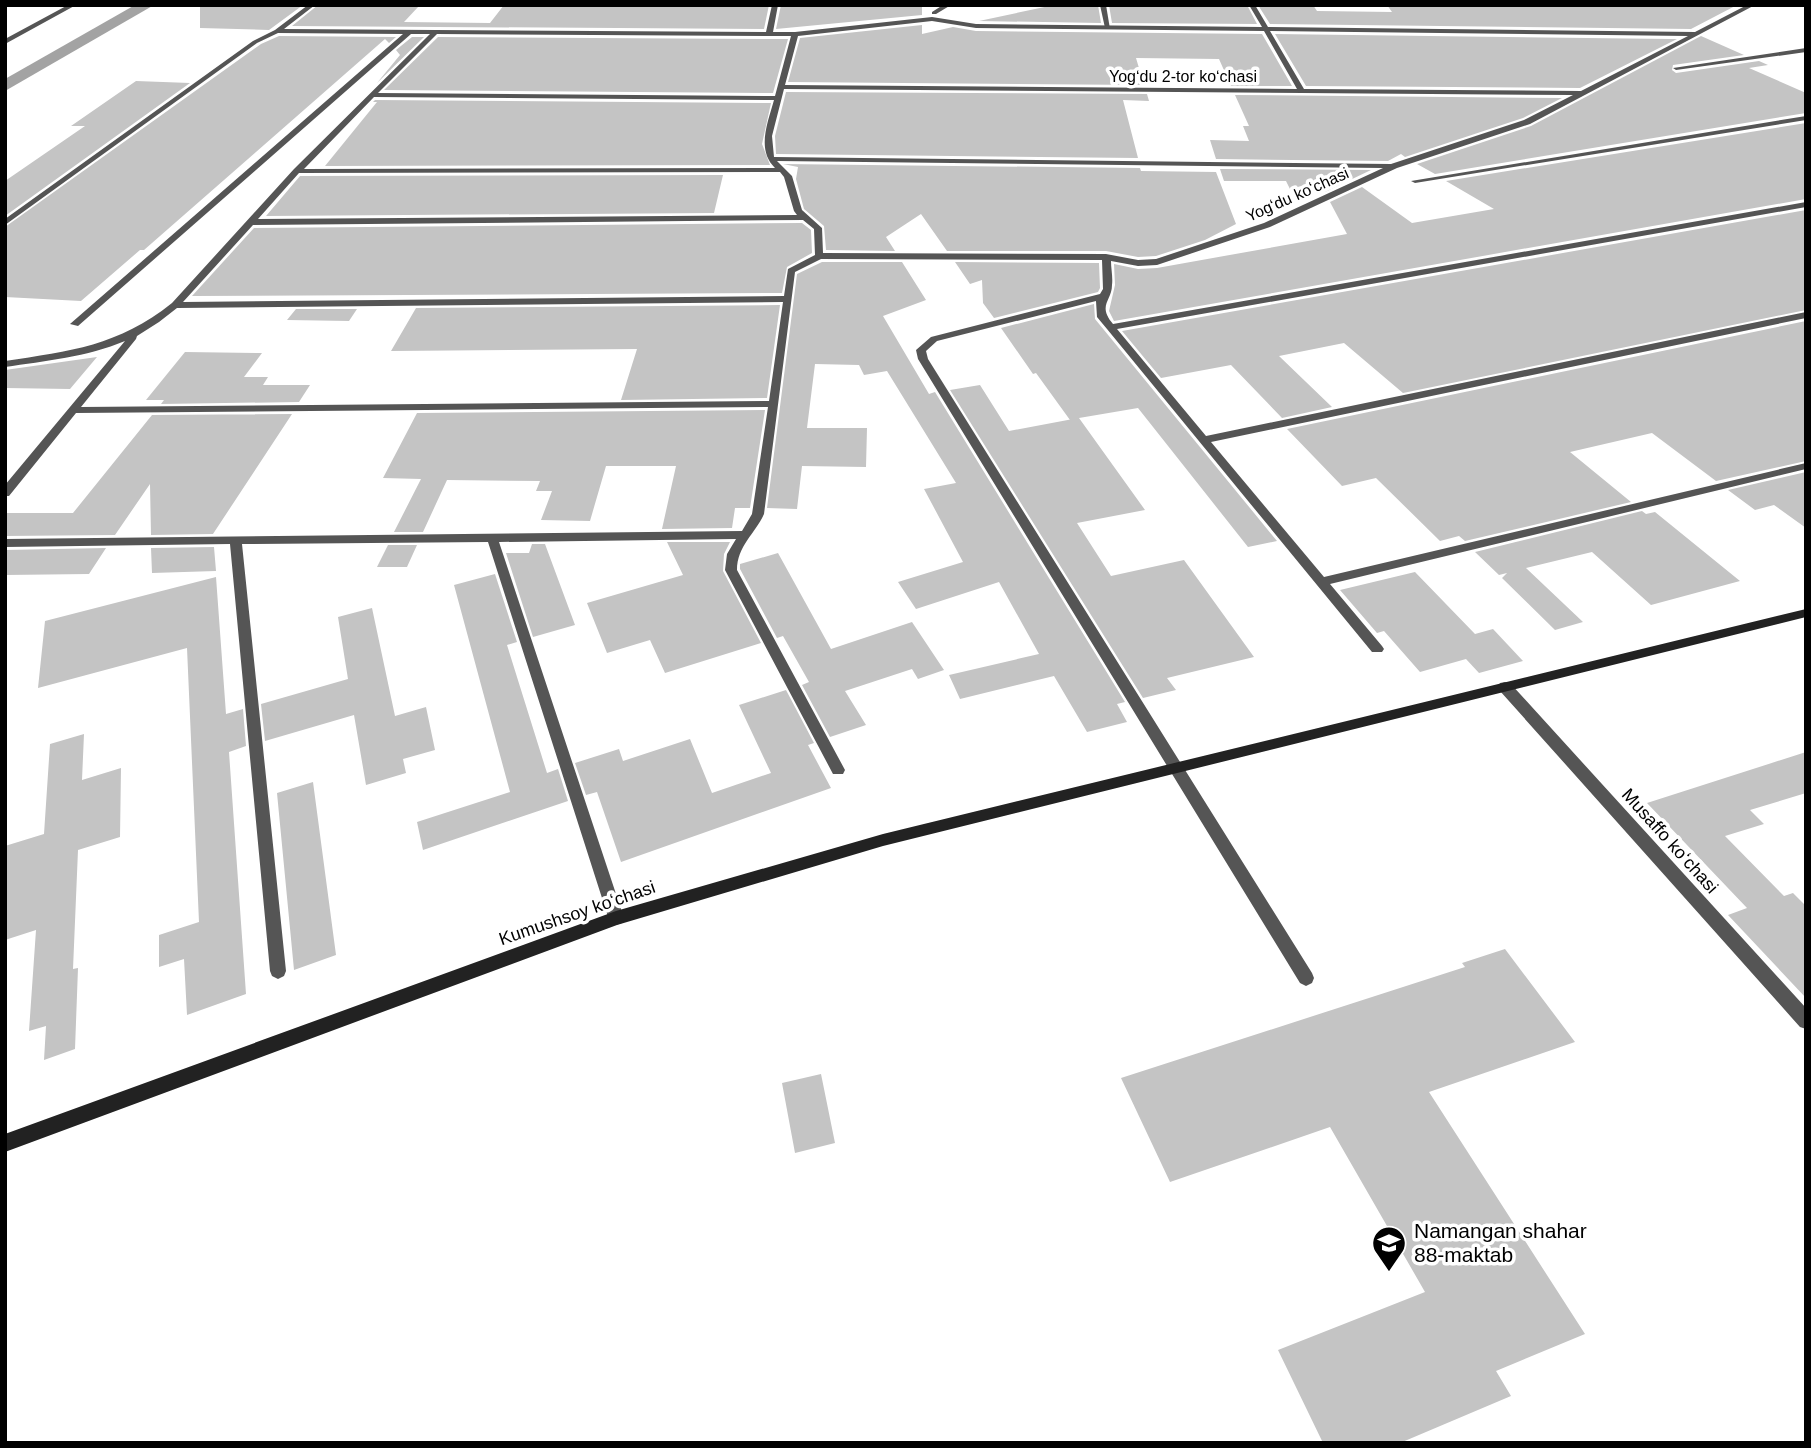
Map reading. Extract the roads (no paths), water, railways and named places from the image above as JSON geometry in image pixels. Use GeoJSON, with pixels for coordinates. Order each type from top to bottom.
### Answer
{"type":"FeatureCollection","features":[{"type":"Feature","properties":{"kind":"street"},"geometry":{"type":"LineString","coordinates":[[5,42],[73,5]]}},
{"type":"Feature","properties":{"kind":"street"},"geometry":{"type":"LineString","coordinates":[[5,223],[255,42],[277,31],[312,5]]}},
{"type":"Feature","properties":{"kind":"street"},"geometry":{"type":"LineString","coordinates":[[769,34],[775,5]]}},
{"type":"Feature","properties":{"kind":"street"},"geometry":{"type":"LineString","coordinates":[[277,31],[795,34],[933,12],[948,5]]}},
{"type":"Feature","properties":{"kind":"street"},"geometry":{"type":"LineString","coordinates":[[1103,5],[1108,28]]}},
{"type":"Feature","properties":{"kind":"street"},"geometry":{"type":"LineString","coordinates":[[1252,5],[1303,91]]}},
{"type":"Feature","properties":{"kind":"street","name":"Yogʻdu koʻchasi"},"geometry":{"type":"LineString","coordinates":[[820,256],[1106,257],[1138,263],[1157,262],[1267,225],[1394,166],[1527,122],[1752,5]]}},
{"type":"Feature","properties":{"kind":"street"},"geometry":{"type":"LineString","coordinates":[[933,12],[976,26],[1700,34]]}},
{"type":"Feature","properties":{"kind":"street"},"geometry":{"type":"LineString","coordinates":[[75,324],[409,32]]}},
{"type":"Feature","properties":{"kind":"street"},"geometry":{"type":"LineString","coordinates":[[5,364],[102,347],[153,326],[175,306],[297,171],[435,32]]}},
{"type":"Feature","properties":{"kind":"street"},"geometry":{"type":"LineString","coordinates":[[795,34],[768,136],[771,159],[783,170],[795,205],[818,228],[820,256],[791,271],[758,514],[747,535],[734,547],[729,557],[731,570],[838,770]]}},
{"type":"Feature","properties":{"kind":"street"},"geometry":{"type":"LineString","coordinates":[[1676,68],[1806,50]]}},
{"type":"Feature","properties":{"kind":"street","name":"Yogʻdu 2-tor koʻchasi"},"geometry":{"type":"LineString","coordinates":[[781,87],[1584,93]]}},
{"type":"Feature","properties":{"kind":"street"},"geometry":{"type":"LineString","coordinates":[[372,95],[778,98]]}},
{"type":"Feature","properties":{"kind":"street"},"geometry":{"type":"LineString","coordinates":[[1415,181],[1806,118]]}},
{"type":"Feature","properties":{"kind":"street"},"geometry":{"type":"LineString","coordinates":[[771,159],[1394,166]]}},
{"type":"Feature","properties":{"kind":"street"},"geometry":{"type":"LineString","coordinates":[[297,171],[783,170]]}},
{"type":"Feature","properties":{"kind":"street"},"geometry":{"type":"LineString","coordinates":[[1110,327],[1806,204]]}},
{"type":"Feature","properties":{"kind":"street"},"geometry":{"type":"LineString","coordinates":[[251,222],[807,217]]}},
{"type":"Feature","properties":{"kind":"street"},"geometry":{"type":"LineString","coordinates":[[1106,257],[1108,289],[1100,308],[1110,327],[1377,649]]}},
{"type":"Feature","properties":{"kind":"street"},"geometry":{"type":"LineString","coordinates":[[1105,296],[934,339],[921,351],[923,359],[1306,978]]}},
{"type":"Feature","properties":{"kind":"street"},"geometry":{"type":"LineString","coordinates":[[175,306],[788,299]]}},
{"type":"Feature","properties":{"kind":"street"},"geometry":{"type":"LineString","coordinates":[[1203,440],[1806,315]]}},
{"type":"Feature","properties":{"kind":"street"},"geometry":{"type":"LineString","coordinates":[[5,493],[134,336]]}},
{"type":"Feature","properties":{"kind":"street"},"geometry":{"type":"LineString","coordinates":[[72,410],[774,404]]}},
{"type":"Feature","properties":{"kind":"street"},"geometry":{"type":"LineString","coordinates":[[1321,582],[1806,466]]}},
{"type":"Feature","properties":{"kind":"street"},"geometry":{"type":"LineString","coordinates":[[5,543],[493,540],[747,535]]}},
{"type":"Feature","properties":{"kind":"street"},"geometry":{"type":"LineString","coordinates":[[493,540],[616,918]]}},
{"type":"Feature","properties":{"kind":"street"},"geometry":{"type":"LineString","coordinates":[[236,542],[278,971]]}},
{"type":"Feature","properties":{"kind":"street","name":"Kumushsoy koʻchasi"},"geometry":{"type":"LineString","coordinates":[[5,1143],[616,918],[883,840],[1806,613]]}},
{"type":"Feature","properties":{"kind":"street","name":"Musaffo koʻchasi"},"geometry":{"type":"LineString","coordinates":[[1505,687],[1806,1021]]}},
{"type":"Feature","properties":{"kind":"waterway"},"geometry":{"type":"LineString","coordinates":[[5,86],[147,5]]}},
{"type":"Feature","properties":{"kind":"place","name":"Namangan shahar 88-maktab"},"geometry":{"type":"Point","coordinates":[1389,1273]}}]}
